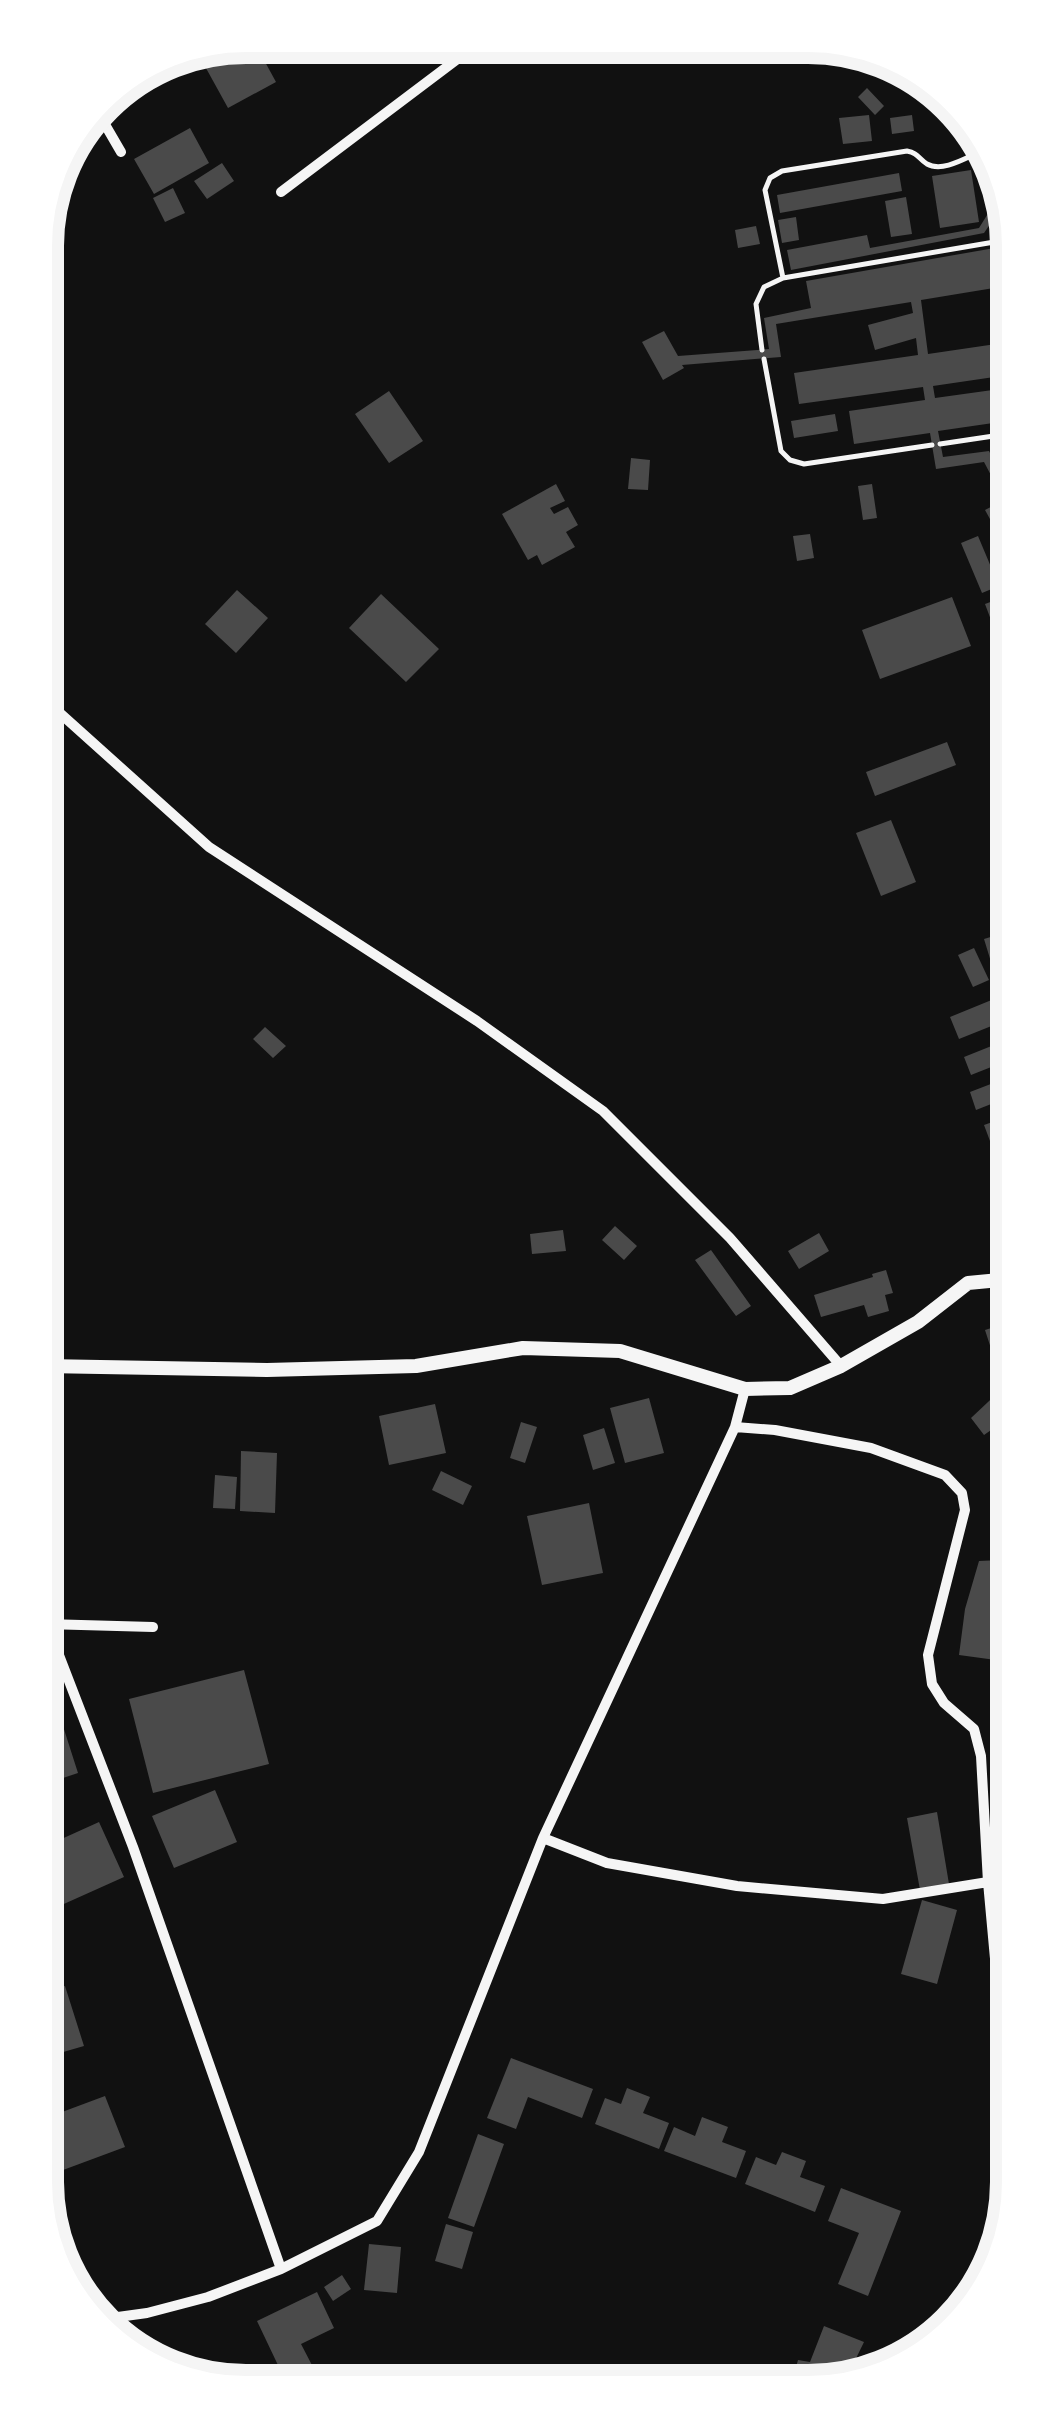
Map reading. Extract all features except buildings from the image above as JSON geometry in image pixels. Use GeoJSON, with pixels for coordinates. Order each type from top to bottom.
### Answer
{"type":"FeatureCollection","features":[{"type":"Feature","properties":{"kind":"street"},"geometry":{"type":"LineString","coordinates":[[282,192],[459,58]]}},
{"type":"Feature","properties":{"kind":"street"},"geometry":{"type":"LineString","coordinates":[[103,122],[121,152]]}},
{"type":"Feature","properties":{"kind":"street"},"geometry":{"type":"LineString","coordinates":[[58,710],[210,847],[478,1021],[603,1111],[730,1238],[840,1366]]}},
{"type":"Feature","properties":{"kind":"street"},"geometry":{"type":"LineString","coordinates":[[58,1366],[267,1370],[416,1366],[522,1348],[600,1350],[620,1351],[745,1389],[790,1388],[840,1366],[918,1322],[968,1283],[995,1280]]}},
{"type":"Feature","properties":{"kind":"street"},"geometry":{"type":"LineString","coordinates":[[114,2318],[208,2297],[281,2269],[377,2221],[419,2152],[543,1838],[735,1427],[745,1389]]}},
{"type":"Feature","properties":{"kind":"street"},"geometry":{"type":"LineString","coordinates":[[735,1427],[775,1430],[870,1448],[946,1474],[962,1493],[965,1510],[928,1656],[932,1684],[944,1703],[974,1729],[980,1756],[995,1960]]}},
{"type":"Feature","properties":{"kind":"street"},"geometry":{"type":"LineString","coordinates":[[58,1624],[153,1628]]}},
{"type":"Feature","properties":{"kind":"street"},"geometry":{"type":"LineString","coordinates":[[58,1654],[134,1847],[281,2269]]}},
{"type":"Feature","properties":{"kind":"street"},"geometry":{"type":"LineString","coordinates":[[543,1838],[608,1863],[737,1886],[883,1900],[988,1882],[995,1886]]}},
{"type":"Feature","properties":{"kind":"lane"},"geometry":{"type":"LineString","coordinates":[[783,278],[765,190],[770,178],[782,172],[907,151],[917,153],[927,164],[942,167],[972,155]]}},
{"type":"Feature","properties":{"kind":"lane"},"geometry":{"type":"LineString","coordinates":[[762,350],[756,304],[764,287],[783,278],[996,242]]}},
{"type":"Feature","properties":{"kind":"lane"},"geometry":{"type":"LineString","coordinates":[[764,359],[781,451],[790,460],[804,464],[932,445]]}},
{"type":"Feature","properties":{"kind":"lane"},"geometry":{"type":"LineString","coordinates":[[940,444],[996,436]]}}]}
